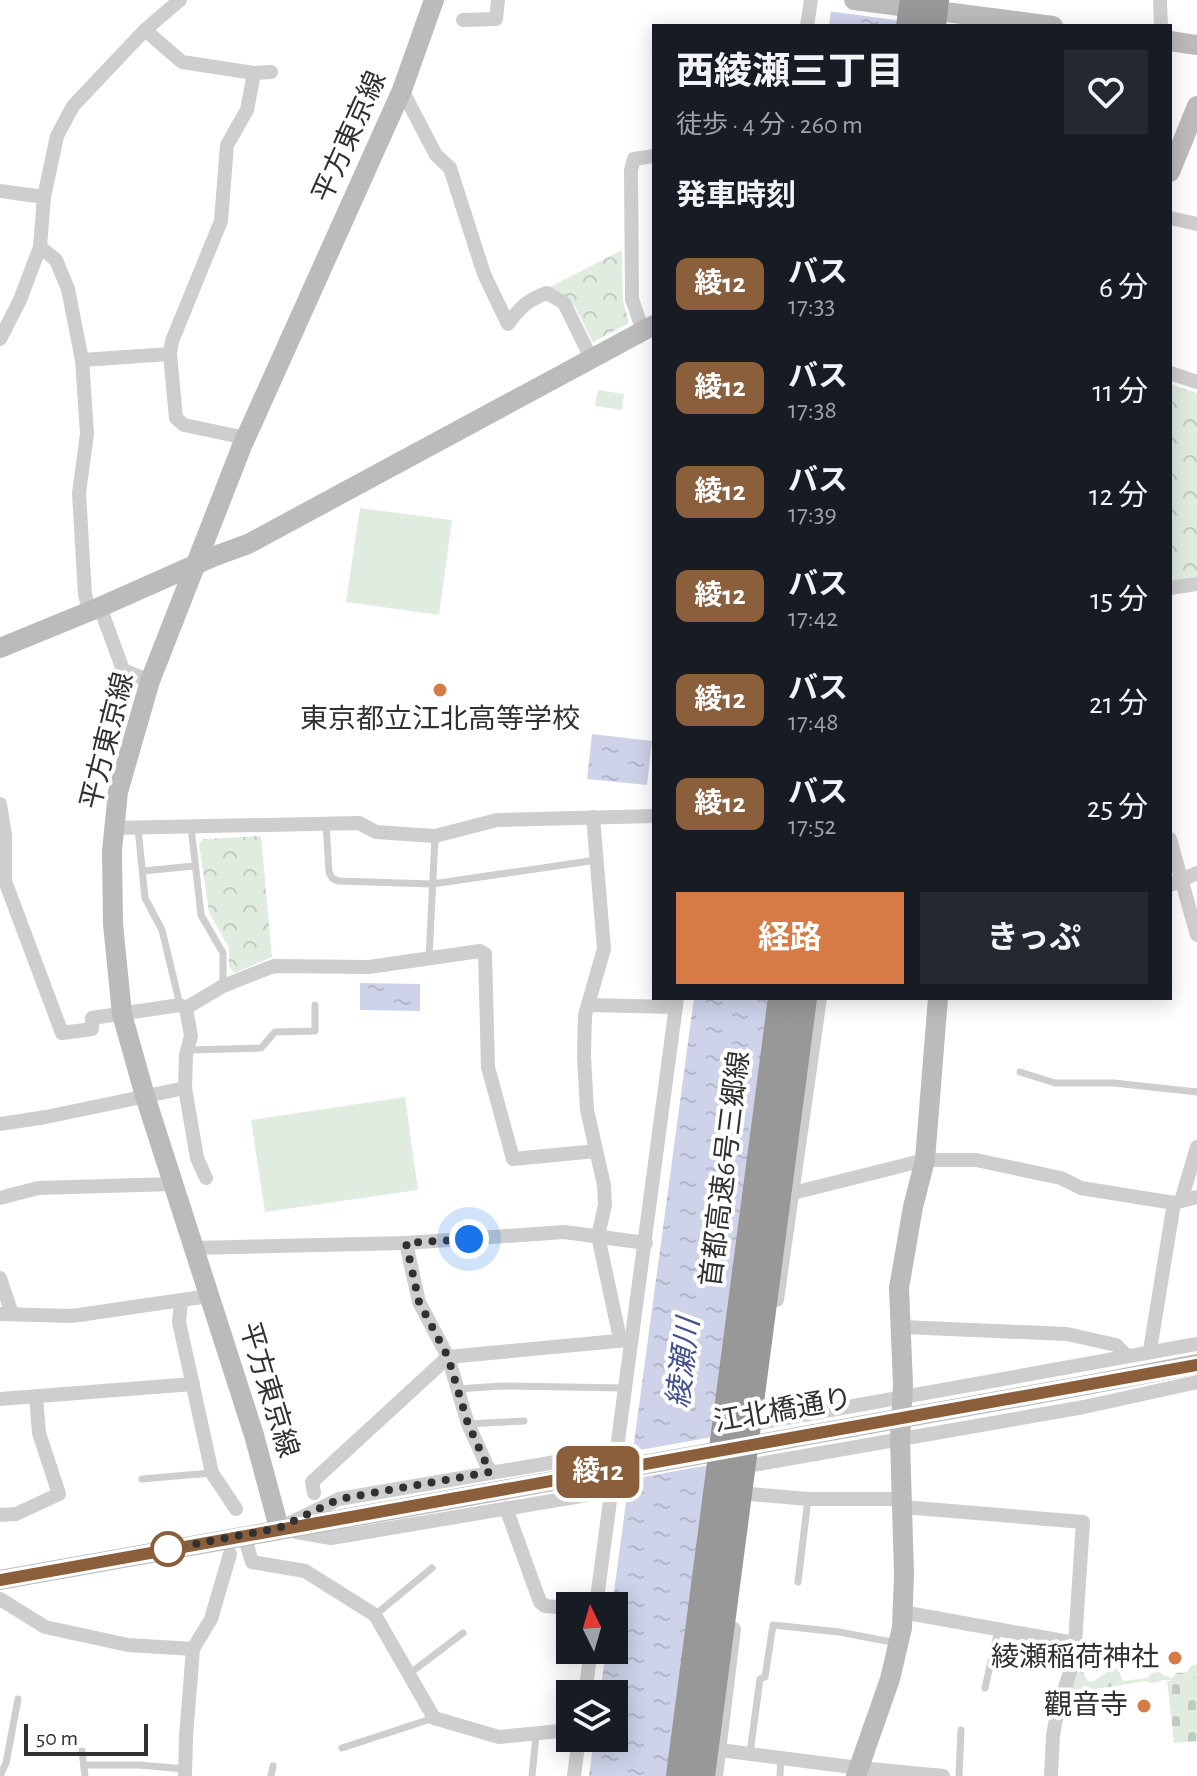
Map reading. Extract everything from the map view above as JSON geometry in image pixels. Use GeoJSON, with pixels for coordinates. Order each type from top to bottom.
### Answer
{"type":"FeatureCollection","features":[{"type":"Feature","properties":{"kind":"highway"},"geometry":{"type":"LineString","coordinates":[[912,24],[935,11]]}},
{"type":"Feature","properties":{"kind":"highway","name":"首都高速6号三郷線"},"geometry":{"type":"LineString","coordinates":[[679,1776],[781,1000]]}},
{"type":"Feature","properties":{"kind":"highway","name":"首都高速6号三郷線"},"geometry":{"type":"LineString","coordinates":[[702,1776],[804,1000]]}},
{"type":"Feature","properties":{"kind":"main road","name":"平方東京線"},"geometry":{"type":"LineString","coordinates":[[279,1528],[254,1435],[145,1096],[122,1014],[113,924],[114,828],[118,792],[150,681],[195,564],[246,438],[402,90],[434,0]]}},
{"type":"Feature","properties":{"kind":"main road"},"geometry":{"type":"LineString","coordinates":[[854,0],[1037,24]]}},
{"type":"Feature","properties":{"kind":"main road"},"geometry":{"type":"LineString","coordinates":[[1172,41],[1197,45]]}},
{"type":"Feature","properties":{"kind":"main road"},"geometry":{"type":"LineString","coordinates":[[1172,169],[1191,137],[1197,106]]}},
{"type":"Feature","properties":{"kind":"main road"},"geometry":{"type":"LineString","coordinates":[[0,648],[248,544],[649,328]]}},
{"type":"Feature","properties":{"kind":"main road"},"geometry":{"type":"LineString","coordinates":[[858,1772],[890,1679],[902,1612],[900,1439],[903,1396],[899,1288],[913,1207],[925,1160],[938,1000]]}},
{"type":"Feature","properties":{"kind":"main road","name":"江北橋通り"},"geometry":{"type":"LineString","coordinates":[[0,1580],[1197,1364]]}},
{"type":"Feature","properties":{"kind":"street"},"geometry":{"type":"LineString","coordinates":[[0,339],[20,300],[40,247],[44,197],[57,136],[73,106],[145,30],[180,0]]}},
{"type":"Feature","properties":{"kind":"street"},"geometry":{"type":"LineString","coordinates":[[463,20],[496,19],[498,0]]}},
{"type":"Feature","properties":{"kind":"street"},"geometry":{"type":"LineString","coordinates":[[807,24],[811,0]]}},
{"type":"Feature","properties":{"kind":"street"},"geometry":{"type":"LineString","coordinates":[[1160,0],[1161,24]]}},
{"type":"Feature","properties":{"kind":"street"},"geometry":{"type":"LineString","coordinates":[[145,30],[182,62],[254,73],[271,72]]}},
{"type":"Feature","properties":{"kind":"street"},"geometry":{"type":"LineString","coordinates":[[246,438],[184,425],[176,418],[170,354],[172,341],[221,221],[227,145],[247,110],[254,73]]}},
{"type":"Feature","properties":{"kind":"street"},"geometry":{"type":"LineString","coordinates":[[402,90],[436,155],[450,168],[484,274],[508,324],[518,309],[547,293],[564,303],[591,358]]}},
{"type":"Feature","properties":{"kind":"street"},"geometry":{"type":"LineString","coordinates":[[649,328],[632,299],[631,170],[634,159],[652,156]]}},
{"type":"Feature","properties":{"kind":"street"},"geometry":{"type":"LineString","coordinates":[[0,191],[44,197]]}},
{"type":"Feature","properties":{"kind":"street"},"geometry":{"type":"LineString","coordinates":[[1172,218],[1197,224]]}},
{"type":"Feature","properties":{"kind":"street"},"geometry":{"type":"LineString","coordinates":[[40,247],[56,260],[68,289],[82,360],[87,434],[79,493],[85,595],[123,670],[150,681]]}},
{"type":"Feature","properties":{"kind":"street"},"geometry":{"type":"LineString","coordinates":[[82,360],[170,354]]}},
{"type":"Feature","properties":{"kind":"street"},"geometry":{"type":"LineString","coordinates":[[1172,374],[1197,382]]}},
{"type":"Feature","properties":{"kind":"street"},"geometry":{"type":"LineString","coordinates":[[1172,588],[1197,584]]}},
{"type":"Feature","properties":{"kind":"street"},"geometry":{"type":"LineString","coordinates":[[0,804],[5,835],[2,881],[62,1033],[92,1029],[92,1018],[183,1007],[223,986],[274,966],[369,967],[480,951],[485,954],[488,1067],[513,1159],[596,1151]]}},
{"type":"Feature","properties":{"kind":"street"},"geometry":{"type":"LineString","coordinates":[[114,828],[359,823],[376,832],[435,836],[497,820],[652,816]]}},
{"type":"Feature","properties":{"kind":"street"},"geometry":{"type":"LineString","coordinates":[[593,817],[604,949],[588,1005],[584,1057],[587,1110],[601,1166],[605,1205],[598,1236],[626,1340]]}},
{"type":"Feature","properties":{"kind":"street"},"geometry":{"type":"LineString","coordinates":[[1172,853],[1176,882],[1197,935]]}},
{"type":"Feature","properties":{"kind":"street"},"geometry":{"type":"LineString","coordinates":[[1176,882],[1197,873]]}},
{"type":"Feature","properties":{"kind":"street"},"geometry":{"type":"LineString","coordinates":[[716,1776],[753,1465],[820,1000]]}},
{"type":"Feature","properties":{"kind":"street"},"geometry":{"type":"LineString","coordinates":[[588,1005],[676,1002],[646,1243],[626,1340],[627,1388],[598,1592]]}},
{"type":"Feature","properties":{"kind":"street"},"geometry":{"type":"LineString","coordinates":[[183,1007],[191,1036],[185,1088],[197,1158],[206,1178]]}},
{"type":"Feature","properties":{"kind":"street"},"geometry":{"type":"LineString","coordinates":[[0,1124],[185,1088]]}},
{"type":"Feature","properties":{"kind":"street"},"geometry":{"type":"LineString","coordinates":[[1150,1350],[1177,1202],[1197,1147]]}},
{"type":"Feature","properties":{"kind":"street"},"geometry":{"type":"LineString","coordinates":[[793,1193],[925,1160],[976,1160],[1061,1178],[1081,1188],[1177,1202],[1197,1197]]}},
{"type":"Feature","properties":{"kind":"street"},"geometry":{"type":"LineString","coordinates":[[0,1198],[38,1188],[173,1184]]}},
{"type":"Feature","properties":{"kind":"street"},"geometry":{"type":"LineString","coordinates":[[195,1248],[406,1243],[564,1232],[646,1243]]}},
{"type":"Feature","properties":{"kind":"street"},"geometry":{"type":"LineString","coordinates":[[406,1243],[419,1302],[448,1357],[468,1424],[490,1472]]}},
{"type":"Feature","properties":{"kind":"street"},"geometry":{"type":"LineString","coordinates":[[0,1278],[6,1314],[72,1316],[209,1296]]}},
{"type":"Feature","properties":{"kind":"street"},"geometry":{"type":"LineString","coordinates":[[181,1302],[179,1322],[212,1473],[236,1509]]}},
{"type":"Feature","properties":{"kind":"street"},"geometry":{"type":"LineString","coordinates":[[902,1327],[1067,1334],[1116,1345],[1126,1355]]}},
{"type":"Feature","properties":{"kind":"street"},"geometry":{"type":"LineString","coordinates":[[314,1493],[312,1482],[448,1357],[626,1340]]}},
{"type":"Feature","properties":{"kind":"street"},"geometry":{"type":"LineString","coordinates":[[759,1423],[1150,1350],[1197,1344]]}},
{"type":"Feature","properties":{"kind":"street"},"geometry":{"type":"LineString","coordinates":[[753,1465],[1084,1407],[1197,1382]]}},
{"type":"Feature","properties":{"kind":"street"},"geometry":{"type":"LineString","coordinates":[[0,1399],[193,1384]]}},
{"type":"Feature","properties":{"kind":"street"},"geometry":{"type":"LineString","coordinates":[[0,1515],[16,1514],[59,1494],[39,1433],[36,1397]]}},
{"type":"Feature","properties":{"kind":"street"},"geometry":{"type":"LineString","coordinates":[[279,1528],[339,1499],[619,1451]]}},
{"type":"Feature","properties":{"kind":"street"},"geometry":{"type":"LineString","coordinates":[[578,1458],[594,1466],[597,1475],[592,1491],[584,1494]]}},
{"type":"Feature","properties":{"kind":"street"},"geometry":{"type":"LineString","coordinates":[[279,1528],[331,1538],[611,1491]]}},
{"type":"Feature","properties":{"kind":"street"},"geometry":{"type":"LineString","coordinates":[[750,1494],[903,1503],[1083,1522],[1075,1643],[1053,1735],[1051,1776]]}},
{"type":"Feature","properties":{"kind":"street"},"geometry":{"type":"LineString","coordinates":[[506,1508],[540,1602],[556,1607]]}},
{"type":"Feature","properties":{"kind":"street"},"geometry":{"type":"LineString","coordinates":[[244,1535],[252,1562],[305,1571],[375,1615],[434,1718],[499,1737],[556,1732]]}},
{"type":"Feature","properties":{"kind":"street"},"geometry":{"type":"LineString","coordinates":[[185,1773],[193,1649],[211,1619],[230,1554]]}},
{"type":"Feature","properties":{"kind":"street"},"geometry":{"type":"LineString","coordinates":[[0,1599],[45,1627],[128,1645],[193,1649]]}},
{"type":"Feature","properties":{"kind":"street"},"geometry":{"type":"LineString","coordinates":[[902,1612],[1075,1643]]}},
{"type":"Feature","properties":{"kind":"street"},"geometry":{"type":"LineString","coordinates":[[720,1750],[781,1757],[858,1772],[943,1776]]}},
{"type":"Feature","properties":{"kind":"street"},"geometry":{"type":"LineString","coordinates":[[574,1776],[577,1752]]}},
{"type":"Feature","properties":{"kind":"lane"},"geometry":{"type":"LineString","coordinates":[[326,824],[329,872],[338,881],[432,884],[597,860]]}},
{"type":"Feature","properties":{"kind":"lane"},"geometry":{"type":"LineString","coordinates":[[191,827],[201,915],[223,953],[223,986]]}},
{"type":"Feature","properties":{"kind":"lane"},"geometry":{"type":"LineString","coordinates":[[138,828],[145,898],[162,930],[183,1007]]}},
{"type":"Feature","properties":{"kind":"lane"},"geometry":{"type":"LineString","coordinates":[[429,959],[435,836]]}},
{"type":"Feature","properties":{"kind":"lane"},"geometry":{"type":"LineString","coordinates":[[143,871],[194,866]]}},
{"type":"Feature","properties":{"kind":"lane"},"geometry":{"type":"LineString","coordinates":[[187,1050],[261,1048],[275,1032],[315,1031],[315,1005]]}},
{"type":"Feature","properties":{"kind":"lane"},"geometry":{"type":"LineString","coordinates":[[1020,1072],[1055,1083],[1114,1083],[1197,1092]]}},
{"type":"Feature","properties":{"kind":"lane"},"geometry":{"type":"LineString","coordinates":[[456,1389],[501,1386],[627,1388]]}},
{"type":"Feature","properties":{"kind":"lane"},"geometry":{"type":"LineString","coordinates":[[468,1424],[524,1421]]}},
{"type":"Feature","properties":{"kind":"lane"},"geometry":{"type":"LineString","coordinates":[[142,1479],[212,1473]]}},
{"type":"Feature","properties":{"kind":"lane"},"geometry":{"type":"LineString","coordinates":[[798,1582],[808,1499]]}},
{"type":"Feature","properties":{"kind":"lane"},"geometry":{"type":"LineString","coordinates":[[375,1615],[432,1568]]}},
{"type":"Feature","properties":{"kind":"lane"},"geometry":{"type":"LineString","coordinates":[[750,1753],[760,1679],[765,1677],[773,1625],[839,1632],[898,1643]]}},
{"type":"Feature","properties":{"kind":"lane"},"geometry":{"type":"LineString","coordinates":[[985,1688],[998,1630]]}},
{"type":"Feature","properties":{"kind":"lane"},"geometry":{"type":"LineString","coordinates":[[409,1674],[463,1633]]}},
{"type":"Feature","properties":{"kind":"lane"},"geometry":{"type":"LineString","coordinates":[[0,1776],[6,1763],[18,1699]]}},
{"type":"Feature","properties":{"kind":"lane"},"geometry":{"type":"LineString","coordinates":[[342,1748],[434,1718]]}},
{"type":"Feature","properties":{"kind":"lane"},"geometry":{"type":"LineString","coordinates":[[959,1776],[961,1730]]}},
{"type":"Feature","properties":{"kind":"lane"},"geometry":{"type":"LineString","coordinates":[[532,1776],[536,1735]]}},
{"type":"Feature","properties":{"kind":"lane"},"geometry":{"type":"LineString","coordinates":[[82,1751],[85,1776]]}},
{"type":"Feature","properties":{"kind":"lane"},"geometry":{"type":"LineString","coordinates":[[780,1776],[781,1757]]}},
{"type":"Feature","properties":{"kind":"lane"},"geometry":{"type":"LineString","coordinates":[[84,1765],[139,1765],[185,1773]]}},
{"type":"Feature","properties":{"kind":"lane"},"geometry":{"type":"LineString","coordinates":[[271,1776],[273,1766]]}},
{"type":"Feature","properties":{"kind":"green space"},"geometry":{"type":"Polygon","coordinates":[[[622,250],[623,301],[629,323],[593,342],[575,307],[550,287],[622,250]]]}},
{"type":"Feature","properties":{"kind":"green space"},"geometry":{"type":"Polygon","coordinates":[[[1172,385],[1197,393],[1197,577],[1172,581],[1172,385]]]}},
{"type":"Feature","properties":{"kind":"green space"},"geometry":{"type":"Polygon","coordinates":[[[598,390],[624,394],[622,410],[595,406],[598,390]]]}},
{"type":"Feature","properties":{"kind":"green space"},"geometry":{"type":"Polygon","coordinates":[[[360,508],[452,520],[439,615],[346,602],[360,508]]]}},
{"type":"Feature","properties":{"kind":"green space"},"geometry":{"type":"Polygon","coordinates":[[[261,836],[272,957],[234,973],[229,966],[229,948],[209,912],[199,844],[204,839],[261,836]]]}},
{"type":"Feature","properties":{"kind":"green space"},"geometry":{"type":"Polygon","coordinates":[[[405,1097],[418,1190],[265,1212],[251,1120],[405,1097]]]}},
{"type":"Feature","properties":{"kind":"green space"},"geometry":{"type":"Polygon","coordinates":[[[1080,1652],[1086,1654],[1082,1670],[1087,1680],[1092,1682],[1118,1668],[1123,1681],[1147,1678],[1152,1673],[1160,1672],[1172,1678],[1176,1673],[1187,1672],[1197,1664],[1197,1680],[1146,1681],[1096,1689],[1088,1695],[1076,1697],[1070,1708],[1064,1709],[1080,1652]]]}},
{"type":"Feature","properties":{"kind":"green space"},"geometry":{"type":"Polygon","coordinates":[[[1197,1677],[1197,1741],[1174,1743],[1167,1681],[1197,1677]]]}},
{"type":"Feature","properties":{"kind":"water"},"geometry":{"type":"Polygon","coordinates":[[[902,0],[899,24],[829,24],[831,10],[902,0]]]}},
{"type":"Feature","properties":{"kind":"water"},"geometry":{"type":"Polygon","coordinates":[[[592,734],[652,741],[647,785],[587,779],[592,734]]]}},
{"type":"Feature","properties":{"kind":"water"},"geometry":{"type":"Polygon","coordinates":[[[360,983],[420,984],[420,1011],[360,1010],[360,983]]]}},
{"type":"Feature","properties":{"kind":"water","name":"綾瀬川"},"geometry":{"type":"Polygon","coordinates":[[[694,1000],[771,1000],[669,1776],[589,1776],[592,1752],[628,1752],[628,1680],[602,1680],[604,1664],[628,1664],[628,1592],[614,1592],[694,1000]]]}},
{"type":"Feature","properties":{"kind":"pier"},"geometry":{"type":"Polygon","coordinates":[[[827,0],[906,0],[903,21],[827,11],[827,0]]]}},
{"type":"Feature","properties":{"kind":"pier"},"geometry":{"type":"Polygon","coordinates":[[[718,1436],[715,1464],[626,1480],[629,1452],[718,1436]]]}},
{"type":"Feature","properties":{"kind":"bus line","name":"綾12"},"geometry":{"type":"LineString","coordinates":[[0,1580],[1197,1365]]}},
{"type":"Feature","properties":{"kind":"place","name":"東京都立江北高等学校"},"geometry":{"type":"Point","coordinates":[440,690]}},
{"type":"Feature","properties":{"kind":"place","name":"綾瀬稲荷神社"},"geometry":{"type":"Point","coordinates":[1175,1658]}},
{"type":"Feature","properties":{"kind":"place","name":"觀音寺"},"geometry":{"type":"Point","coordinates":[1144,1706]}},
{"type":"Feature","properties":{"kind":"route"},"geometry":{"type":"LineString","coordinates":[[168,1549],[279,1528],[339,1499],[490,1472],[468,1424],[448,1357],[419,1302],[406,1243],[469,1239]]}}]}
